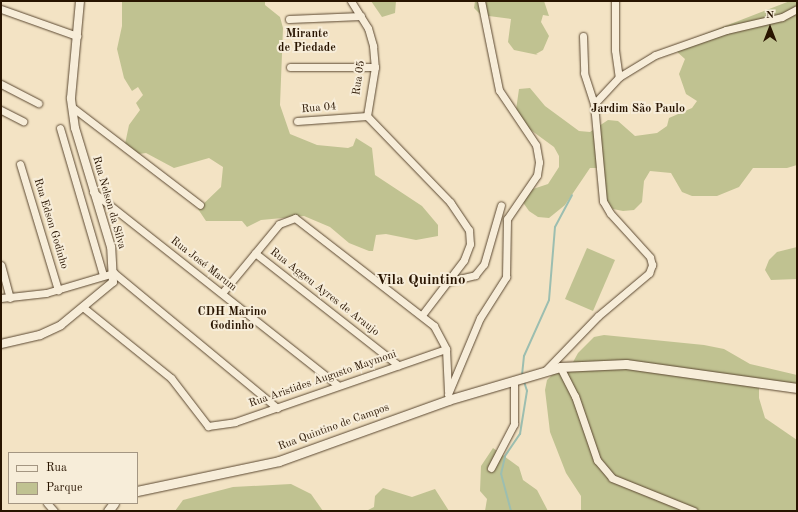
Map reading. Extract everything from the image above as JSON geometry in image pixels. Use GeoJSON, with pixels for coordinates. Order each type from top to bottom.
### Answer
{"type":"FeatureCollection","features":[{"type":"Feature","properties":{"kind":"main road","name":"Rua Quintino de Campos"},"geometry":{"type":"LineString","coordinates":[[138,491],[279,461],[448,397],[516,380],[546,370],[626,364],[797,388]]}},
{"type":"Feature","properties":{"kind":"street","name":"Rua Nelson da Silva"},"geometry":{"type":"LineString","coordinates":[[80,1],[72,107],[93,192],[111,247],[114,273]]}},
{"type":"Feature","properties":{"kind":"street","name":"Rua 05"},"geometry":{"type":"LineString","coordinates":[[351,1],[361,16],[373,46],[376,67],[366,116]]}},
{"type":"Feature","properties":{"kind":"street"},"geometry":{"type":"LineString","coordinates":[[448,397],[480,318],[506,277],[509,269],[504,234],[507,219],[537,175],[539,162],[536,145],[499,90],[481,1]]}},
{"type":"Feature","properties":{"kind":"street"},"geometry":{"type":"LineString","coordinates":[[615,1],[614,50],[619,77]]}},
{"type":"Feature","properties":{"kind":"street"},"geometry":{"type":"LineString","coordinates":[[1,9],[77,36]]}},
{"type":"Feature","properties":{"kind":"street"},"geometry":{"type":"LineString","coordinates":[[594,104],[619,77],[655,55],[726,30],[762,24],[797,9]]}},
{"type":"Feature","properties":{"kind":"street"},"geometry":{"type":"LineString","coordinates":[[289,19],[361,16]]}},
{"type":"Feature","properties":{"kind":"street"},"geometry":{"type":"LineString","coordinates":[[546,370],[598,316],[649,273],[652,265],[650,257],[610,214],[603,201],[594,104],[584,73],[583,36]]}},
{"type":"Feature","properties":{"kind":"street"},"geometry":{"type":"LineString","coordinates":[[290,67],[376,67]]}},
{"type":"Feature","properties":{"kind":"street"},"geometry":{"type":"LineString","coordinates":[[1,84],[38,103]]}},
{"type":"Feature","properties":{"kind":"street"},"geometry":{"type":"LineString","coordinates":[[72,107],[200,205]]}},
{"type":"Feature","properties":{"kind":"street"},"geometry":{"type":"LineString","coordinates":[[1,110],[23,121]]}},
{"type":"Feature","properties":{"kind":"street"},"geometry":{"type":"LineString","coordinates":[[366,116],[463,218],[470,244],[464,260],[450,281],[422,315]]}},
{"type":"Feature","properties":{"kind":"street","name":"Rua 04"},"geometry":{"type":"LineString","coordinates":[[296,122],[366,116]]}},
{"type":"Feature","properties":{"kind":"street"},"geometry":{"type":"LineString","coordinates":[[60,128],[103,275]]}},
{"type":"Feature","properties":{"kind":"street","name":"Rua Edson Godinho"},"geometry":{"type":"LineString","coordinates":[[20,164],[58,290]]}},
{"type":"Feature","properties":{"kind":"street","name":"Rua José Marum"},"geometry":{"type":"LineString","coordinates":[[93,192],[338,385]]}},
{"type":"Feature","properties":{"kind":"street"},"geometry":{"type":"LineString","coordinates":[[450,281],[475,275],[484,264],[501,205]]}},
{"type":"Feature","properties":{"kind":"street"},"geometry":{"type":"LineString","coordinates":[[222,293],[279,224],[295,218],[422,315],[434,326],[446,349],[448,397]]}},
{"type":"Feature","properties":{"kind":"street","name":"Rua Aggeu Ayres de Araujo"},"geometry":{"type":"LineString","coordinates":[[255,253],[398,365]]}},
{"type":"Feature","properties":{"kind":"street"},"geometry":{"type":"LineString","coordinates":[[1,265],[10,298]]}},
{"type":"Feature","properties":{"kind":"street"},"geometry":{"type":"LineString","coordinates":[[1,344],[40,335],[84,308],[106,291],[114,273]]}},
{"type":"Feature","properties":{"kind":"street"},"geometry":{"type":"LineString","coordinates":[[1,298],[10,298],[58,290],[103,275],[114,273],[277,408]]}},
{"type":"Feature","properties":{"kind":"street","name":"Rua Aristides Augusto Maymoni"},"geometry":{"type":"LineString","coordinates":[[84,308],[171,378],[208,426],[235,422],[338,385],[446,349]]}},
{"type":"Feature","properties":{"kind":"street"},"geometry":{"type":"LineString","coordinates":[[560,368],[575,396],[597,460],[612,478],[694,511]]}},
{"type":"Feature","properties":{"kind":"street"},"geometry":{"type":"LineString","coordinates":[[491,468],[514,424],[516,380]]}},
{"type":"Feature","properties":{"kind":"green space"},"geometry":{"type":"Polygon","coordinates":[[[122,1],[265,1],[265,5],[280,17],[283,28],[280,105],[290,134],[317,145],[348,148],[353,146],[356,138],[372,148],[375,175],[422,206],[438,225],[438,236],[416,240],[386,234],[376,235],[373,251],[369,251],[349,243],[330,227],[304,216],[261,220],[247,227],[242,221],[206,221],[198,209],[221,187],[223,167],[209,158],[174,168],[146,153],[131,155],[125,144],[129,125],[140,110],[136,103],[143,95],[138,87],[132,91],[124,78],[117,49],[122,26],[122,1]]]}},
{"type":"Feature","properties":{"kind":"green space"},"geometry":{"type":"Polygon","coordinates":[[[371,1],[396,1],[395,13],[382,17],[371,1]]]}},
{"type":"Feature","properties":{"kind":"green space"},"geometry":{"type":"Polygon","coordinates":[[[475,1],[544,1],[549,16],[543,15],[541,22],[549,36],[543,50],[536,54],[538,55],[514,50],[508,42],[511,19],[481,15],[474,8],[475,1]]]}},
{"type":"Feature","properties":{"kind":"green space"},"geometry":{"type":"Polygon","coordinates":[[[790,1],[797,1],[797,165],[787,168],[753,168],[739,187],[717,196],[692,196],[682,192],[671,173],[650,171],[644,181],[642,202],[634,210],[623,211],[613,209],[605,201],[600,168],[590,168],[565,205],[549,218],[538,217],[529,211],[522,201],[527,191],[548,184],[559,167],[559,156],[554,147],[528,128],[516,110],[519,89],[530,88],[545,106],[579,131],[590,132],[608,120],[618,121],[635,136],[657,133],[667,126],[669,118],[692,108],[697,101],[686,94],[679,74],[685,59],[675,50],[679,44],[790,1]]]}},
{"type":"Feature","properties":{"kind":"green space"},"geometry":{"type":"Polygon","coordinates":[[[797,247],[797,279],[771,280],[765,270],[769,260],[777,252],[797,247]]]}},
{"type":"Feature","properties":{"kind":"green space"},"geometry":{"type":"Polygon","coordinates":[[[587,248],[615,260],[593,311],[565,299],[587,248]]]}},
{"type":"Feature","properties":{"kind":"green space"},"geometry":{"type":"Polygon","coordinates":[[[604,335],[704,345],[724,349],[750,364],[797,375],[797,391],[759,388],[759,398],[765,418],[797,440],[797,511],[581,511],[581,496],[566,473],[550,432],[545,390],[547,380],[555,372],[567,373],[578,353],[594,337],[604,335]]]}},
{"type":"Feature","properties":{"kind":"green space"},"geometry":{"type":"Polygon","coordinates":[[[493,448],[519,467],[523,480],[537,490],[548,511],[485,511],[487,499],[480,491],[481,466],[493,448]]]}},
{"type":"Feature","properties":{"kind":"green space"},"geometry":{"type":"Polygon","coordinates":[[[291,484],[311,494],[323,511],[175,511],[183,500],[233,487],[291,484]]]}},
{"type":"Feature","properties":{"kind":"green space"},"geometry":{"type":"Polygon","coordinates":[[[383,488],[412,497],[435,489],[449,511],[366,511],[374,507],[375,496],[383,488]]]}},
{"type":"Feature","properties":{"kind":"waterway"},"geometry":{"type":"LineString","coordinates":[[522,375],[524,356],[549,300],[555,227],[572,195]]}},
{"type":"Feature","properties":{"kind":"waterway"},"geometry":{"type":"LineString","coordinates":[[511,511],[501,474],[505,456],[520,434],[527,391],[524,381]]}},
{"type":"Feature","properties":{"kind":"district","name":"Mirante de Piedade"},"geometry":{"type":"Point","coordinates":[307,42]}},
{"type":"Feature","properties":{"kind":"district","name":"Jardim São Paulo"},"geometry":{"type":"Point","coordinates":[638,110]}},
{"type":"Feature","properties":{"kind":"district","name":"Vila Quintino"},"geometry":{"type":"Point","coordinates":[421,281]}},
{"type":"Feature","properties":{"kind":"district","name":"CDH Marino Godinho"},"geometry":{"type":"Point","coordinates":[232,320]}}]}
